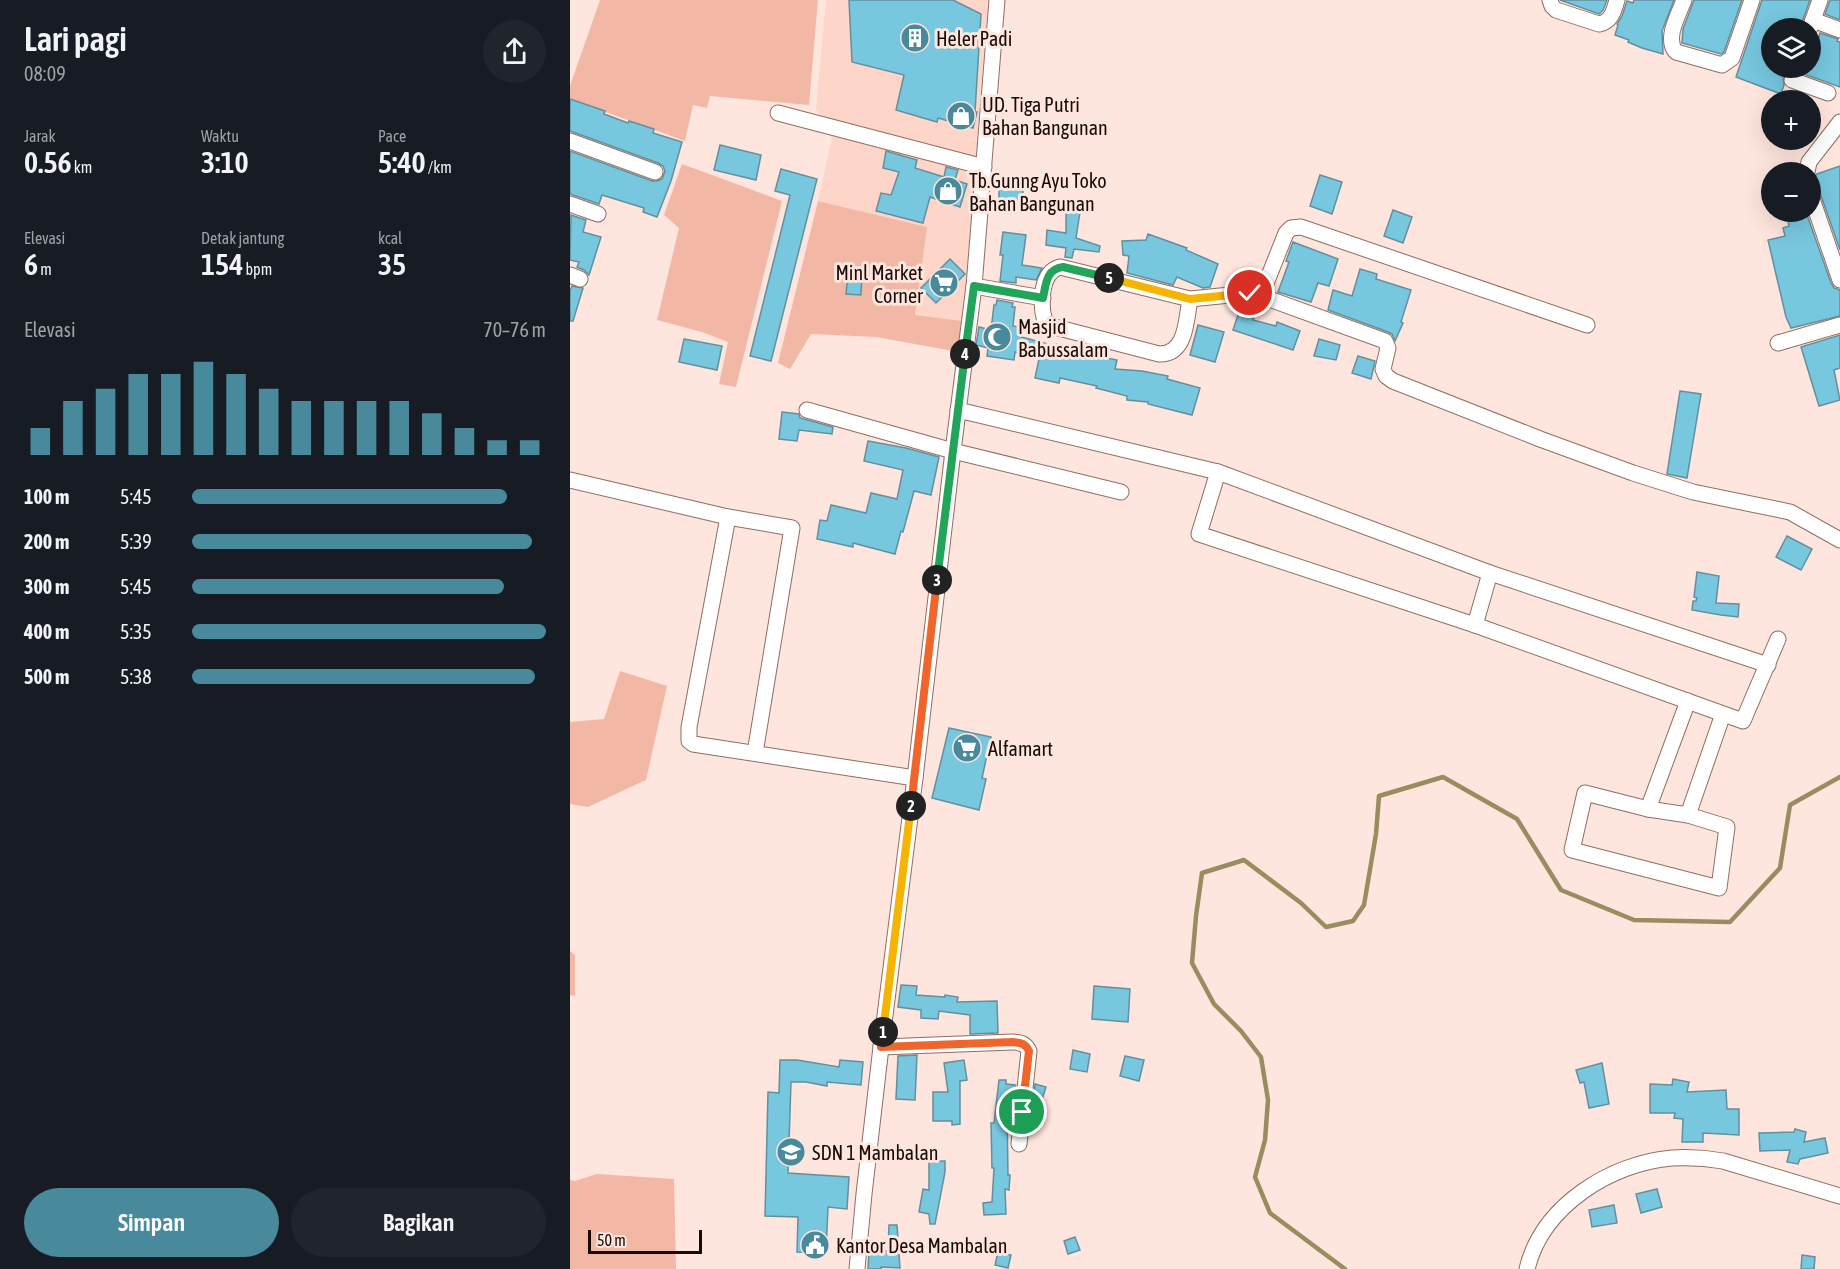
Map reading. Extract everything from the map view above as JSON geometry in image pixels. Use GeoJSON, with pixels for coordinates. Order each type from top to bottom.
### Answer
{"type":"FeatureCollection","features":[{"type":"Feature","properties":{"kind":"street"},"geometry":{"type":"LineString","coordinates":[[857,1269],[881,1047],[974,286],[997,0]]}},
{"type":"Feature","properties":{"kind":"street"},"geometry":{"type":"LineString","coordinates":[[1550,0],[1556,10],[1599,24],[1612,16],[1617,0]]}},
{"type":"Feature","properties":{"kind":"street"},"geometry":{"type":"LineString","coordinates":[[1684,0],[1671,38],[1672,48],[1722,65],[1732,58],[1752,0]]}},
{"type":"Feature","properties":{"kind":"street"},"geometry":{"type":"LineString","coordinates":[[1814,18],[1820,0]]}},
{"type":"Feature","properties":{"kind":"street"},"geometry":{"type":"LineString","coordinates":[[1821,27],[1840,30]]}},
{"type":"Feature","properties":{"kind":"street"},"geometry":{"type":"LineString","coordinates":[[1792,79],[1827,93]]}},
{"type":"Feature","properties":{"kind":"street"},"geometry":{"type":"LineString","coordinates":[[778,113],[984,167]]}},
{"type":"Feature","properties":{"kind":"street"},"geometry":{"type":"LineString","coordinates":[[1809,162],[1840,122]]}},
{"type":"Feature","properties":{"kind":"street"},"geometry":{"type":"LineString","coordinates":[[570,141],[655,172]]}},
{"type":"Feature","properties":{"kind":"street"},"geometry":{"type":"LineString","coordinates":[[570,204],[597,214]]}},
{"type":"Feature","properties":{"kind":"street"},"geometry":{"type":"LineString","coordinates":[[1820,222],[1840,280]]}},
{"type":"Feature","properties":{"kind":"street"},"geometry":{"type":"LineString","coordinates":[[1261,296],[1286,233],[1292,228],[1301,227],[1587,325]]}},
{"type":"Feature","properties":{"kind":"street"},"geometry":{"type":"LineString","coordinates":[[1190,299],[1180,343],[1174,351],[1162,354],[1051,325],[1045,320],[1043,298],[1049,273],[1055,268],[1063,267],[1190,299],[1250,293],[1261,296],[1385,341],[1388,348],[1383,369],[1389,378],[1632,473],[1693,492],[1790,512],[1840,540]]}},
{"type":"Feature","properties":{"kind":"street"},"geometry":{"type":"LineString","coordinates":[[974,286],[1043,298]]}},
{"type":"Feature","properties":{"kind":"street"},"geometry":{"type":"LineString","coordinates":[[1778,344],[1840,325]]}},
{"type":"Feature","properties":{"kind":"street"},"geometry":{"type":"LineString","coordinates":[[807,410],[953,451],[1121,492]]}},
{"type":"Feature","properties":{"kind":"street"},"geometry":{"type":"LineString","coordinates":[[958,410],[1218,472],[1490,573],[1768,665]]}},
{"type":"Feature","properties":{"kind":"street"},"geometry":{"type":"LineString","coordinates":[[1218,472],[1199,534],[1475,624],[1743,721],[1778,639]]}},
{"type":"Feature","properties":{"kind":"street"},"geometry":{"type":"LineString","coordinates":[[570,480],[728,517],[792,528],[755,753]]}},
{"type":"Feature","properties":{"kind":"street"},"geometry":{"type":"LineString","coordinates":[[728,517],[688,735],[689,741],[693,744],[915,778]]}},
{"type":"Feature","properties":{"kind":"street"},"geometry":{"type":"LineString","coordinates":[[1475,624],[1490,573]]}},
{"type":"Feature","properties":{"kind":"street"},"geometry":{"type":"LineString","coordinates":[[1648,809],[1688,701]]}},
{"type":"Feature","properties":{"kind":"street"},"geometry":{"type":"LineString","coordinates":[[1688,815],[1723,714]]}},
{"type":"Feature","properties":{"kind":"street"},"geometry":{"type":"LineString","coordinates":[[1585,792],[1648,809],[1688,815],[1727,826],[1719,888],[1572,850],[1585,792]]}},
{"type":"Feature","properties":{"kind":"street"},"geometry":{"type":"LineString","coordinates":[[881,1047],[1013,1042],[1026,1046],[1029,1051],[1019,1144]]}},
{"type":"Feature","properties":{"kind":"street"},"geometry":{"type":"LineString","coordinates":[[1527,1269],[1540,1238],[1565,1206],[1592,1185],[1638,1164],[1672,1158],[1706,1158],[1840,1196]]}},
{"type":"Feature","properties":{"kind":"shaded area"},"geometry":{"type":"Polygon","coordinates":[[[600,0],[818,0],[809,105],[710,96],[707,108],[693,105],[685,141],[570,99],[570,86],[600,0]]]}},
{"type":"Feature","properties":{"kind":"shaded area"},"geometry":{"type":"Polygon","coordinates":[[[826,0],[988,0],[963,321],[915,315],[926,227],[818,201],[832,138],[816,109],[826,0]]]}},
{"type":"Feature","properties":{"kind":"shaded area"},"geometry":{"type":"Polygon","coordinates":[[[682,164],[782,201],[736,387],[719,384],[728,342],[702,332],[657,320],[679,228],[664,215],[682,164]]]}},
{"type":"Feature","properties":{"kind":"shaded area"},"geometry":{"type":"Polygon","coordinates":[[[818,201],[927,227],[915,315],[963,321],[959,352],[876,337],[811,334],[790,369],[778,363],[818,201]]]}},
{"type":"Feature","properties":{"kind":"shaded area"},"geometry":{"type":"Polygon","coordinates":[[[620,671],[667,686],[646,780],[588,807],[570,804],[570,722],[604,719],[620,671]]]}},
{"type":"Feature","properties":{"kind":"shaded area"},"geometry":{"type":"Polygon","coordinates":[[[570,951],[575,955],[575,996],[570,995],[570,951]]]}},
{"type":"Feature","properties":{"kind":"shaded area"},"geometry":{"type":"Polygon","coordinates":[[[597,1174],[674,1179],[676,1269],[570,1269],[570,1180],[575,1181],[597,1174]]]}},
{"type":"Feature","properties":{"kind":"building","name":"Heler Padi"},"geometry":{"type":"Polygon","coordinates":[[[849,0],[953,0],[981,14],[975,112],[977,112],[973,128],[938,118],[937,122],[896,110],[904,75],[852,62],[849,0]]]}},
{"type":"Feature","properties":{"kind":"building"},"geometry":{"type":"Polygon","coordinates":[[[1560,0],[1607,0],[1599,14],[1560,0]]]}},
{"type":"Feature","properties":{"kind":"building"},"geometry":{"type":"Polygon","coordinates":[[[1634,0],[1674,0],[1662,31],[1663,54],[1642,48],[1615,35],[1627,1],[1633,3],[1634,0]]]}},
{"type":"Feature","properties":{"kind":"building"},"geometry":{"type":"Polygon","coordinates":[[[1694,0],[1742,0],[1724,52],[1721,54],[1682,43],[1683,29],[1694,0]]]}},
{"type":"Feature","properties":{"kind":"building"},"geometry":{"type":"Polygon","coordinates":[[[1762,0],[1810,0],[1804,18],[1761,18],[1761,78],[1783,78],[1782,90],[1770,90],[1736,77],[1762,0]]]}},
{"type":"Feature","properties":{"kind":"building"},"geometry":{"type":"Polygon","coordinates":[[[1830,0],[1840,0],[1840,20],[1825,14],[1830,0]]]}},
{"type":"Feature","properties":{"kind":"building"},"geometry":{"type":"Polygon","coordinates":[[[1821,33],[1838,39],[1837,41],[1840,42],[1840,87],[1815,78],[1821,78],[1821,33]]]}},
{"type":"Feature","properties":{"kind":"building"},"geometry":{"type":"Polygon","coordinates":[[[570,99],[605,111],[604,114],[628,123],[629,121],[654,129],[653,133],[682,142],[671,181],[657,217],[643,212],[644,208],[602,195],[599,204],[570,194],[570,151],[652,181],[662,179],[665,171],[658,163],[570,131],[570,99]]]}},
{"type":"Feature","properties":{"kind":"building"},"geometry":{"type":"Polygon","coordinates":[[[720,145],[761,155],[756,180],[714,170],[720,145]]]}},
{"type":"Feature","properties":{"kind":"building"},"geometry":{"type":"Polygon","coordinates":[[[886,151],[917,160],[915,168],[944,177],[946,167],[958,170],[955,180],[967,184],[960,207],[930,197],[923,223],[876,211],[881,193],[891,195],[899,172],[883,168],[886,151]]]}},
{"type":"Feature","properties":{"kind":"building"},"geometry":{"type":"Polygon","coordinates":[[[1840,166],[1840,250],[1821,196],[1821,173],[1840,166]]]}},
{"type":"Feature","properties":{"kind":"building"},"geometry":{"type":"Polygon","coordinates":[[[781,169],[817,179],[771,361],[750,356],[790,195],[775,191],[781,169]]]}},
{"type":"Feature","properties":{"kind":"building"},"geometry":{"type":"Polygon","coordinates":[[[1320,175],[1342,182],[1332,214],[1310,206],[1320,175]]]}},
{"type":"Feature","properties":{"kind":"building"},"geometry":{"type":"Polygon","coordinates":[[[1023,179],[1023,206],[999,206],[999,180],[1023,179]]]}},
{"type":"Feature","properties":{"kind":"building"},"geometry":{"type":"Polygon","coordinates":[[[1066,210],[1080,212],[1076,238],[1100,246],[1099,252],[1074,249],[1072,258],[1065,257],[1066,248],[1046,245],[1047,230],[1066,233],[1066,210]]]}},
{"type":"Feature","properties":{"kind":"building"},"geometry":{"type":"Polygon","coordinates":[[[1393,210],[1412,217],[1403,243],[1384,236],[1393,210]]]}},
{"type":"Feature","properties":{"kind":"building"},"geometry":{"type":"Polygon","coordinates":[[[571,215],[586,220],[583,232],[601,237],[589,275],[577,267],[579,262],[570,260],[571,215]]]}},
{"type":"Feature","properties":{"kind":"building"},"geometry":{"type":"Polygon","coordinates":[[[1788,222],[1810,222],[1831,283],[1834,288],[1840,290],[1840,316],[1791,328],[1786,317],[1768,240],[1785,236],[1783,228],[1789,226],[1788,222]]]}},
{"type":"Feature","properties":{"kind":"building"},"geometry":{"type":"Polygon","coordinates":[[[1003,232],[1026,235],[1022,265],[1042,268],[1036,280],[1016,277],[1016,283],[1000,281],[1003,232]]]}},
{"type":"Feature","properties":{"kind":"building"},"geometry":{"type":"Polygon","coordinates":[[[1148,234],[1187,248],[1186,250],[1218,264],[1210,287],[1203,288],[1177,277],[1173,285],[1127,273],[1129,256],[1123,255],[1122,241],[1146,240],[1148,234]]]}},
{"type":"Feature","properties":{"kind":"building"},"geometry":{"type":"Polygon","coordinates":[[[1293,242],[1338,259],[1329,286],[1318,283],[1311,302],[1278,292],[1289,262],[1286,261],[1293,242]]]}},
{"type":"Feature","properties":{"kind":"building"},"geometry":{"type":"Polygon","coordinates":[[[950,259],[965,274],[936,303],[921,288],[950,259]]]}},
{"type":"Feature","properties":{"kind":"building"},"geometry":{"type":"Polygon","coordinates":[[[1360,269],[1377,274],[1376,279],[1411,290],[1401,322],[1403,323],[1395,341],[1392,334],[1388,332],[1328,310],[1333,290],[1352,296],[1360,269]]]}},
{"type":"Feature","properties":{"kind":"building"},"geometry":{"type":"Polygon","coordinates":[[[848,272],[862,273],[861,295],[846,294],[848,272]]]}},
{"type":"Feature","properties":{"kind":"building"},"geometry":{"type":"Polygon","coordinates":[[[572,286],[583,288],[573,321],[570,321],[570,291],[572,286]]]}},
{"type":"Feature","properties":{"kind":"building"},"geometry":{"type":"Polygon","coordinates":[[[997,300],[1013,303],[1012,307],[1015,307],[1013,326],[1019,327],[1018,336],[1117,360],[1115,369],[1168,376],[1167,379],[1200,388],[1192,415],[1148,404],[1148,402],[1127,400],[1127,396],[1096,388],[1097,386],[1060,378],[1059,383],[1035,378],[1039,359],[1015,352],[1014,360],[987,356],[988,348],[976,345],[979,327],[991,330],[994,305],[997,300]]]}},
{"type":"Feature","properties":{"kind":"building"},"geometry":{"type":"Polygon","coordinates":[[[1239,312],[1254,317],[1253,320],[1276,326],[1277,322],[1300,331],[1293,350],[1233,330],[1239,312]]]}},
{"type":"Feature","properties":{"kind":"building"},"geometry":{"type":"Polygon","coordinates":[[[1198,325],[1224,332],[1215,362],[1190,355],[1198,325]]]}},
{"type":"Feature","properties":{"kind":"building"},"geometry":{"type":"Polygon","coordinates":[[[1840,335],[1840,368],[1834,370],[1840,400],[1819,406],[1801,347],[1840,335]]]}},
{"type":"Feature","properties":{"kind":"building"},"geometry":{"type":"Polygon","coordinates":[[[684,339],[722,346],[717,370],[679,362],[684,339]]]}},
{"type":"Feature","properties":{"kind":"building"},"geometry":{"type":"Polygon","coordinates":[[[1319,339],[1340,345],[1336,360],[1314,356],[1319,339]]]}},
{"type":"Feature","properties":{"kind":"building"},"geometry":{"type":"Polygon","coordinates":[[[1358,356],[1375,361],[1371,379],[1352,373],[1358,356]]]}},
{"type":"Feature","properties":{"kind":"building"},"geometry":{"type":"Polygon","coordinates":[[[1680,391],[1701,394],[1687,478],[1667,474],[1680,391]]]}},
{"type":"Feature","properties":{"kind":"building"},"geometry":{"type":"Polygon","coordinates":[[[782,412],[799,414],[800,418],[833,427],[832,434],[799,430],[797,441],[779,439],[782,412]]]}},
{"type":"Feature","properties":{"kind":"building"},"geometry":{"type":"Polygon","coordinates":[[[868,441],[939,457],[931,495],[914,491],[895,554],[853,543],[853,547],[817,539],[820,520],[827,521],[831,505],[866,513],[871,493],[897,499],[903,470],[864,461],[868,441]]]}},
{"type":"Feature","properties":{"kind":"building"},"geometry":{"type":"Polygon","coordinates":[[[1787,536],[1812,549],[1801,570],[1776,557],[1787,536]]]}},
{"type":"Feature","properties":{"kind":"building"},"geometry":{"type":"Polygon","coordinates":[[[1697,572],[1719,576],[1716,603],[1739,604],[1738,617],[1692,610],[1693,601],[1697,598],[1694,597],[1697,572]]]}},
{"type":"Feature","properties":{"kind":"building"},"geometry":{"type":"Polygon","coordinates":[[[949,728],[991,737],[982,778],[986,779],[979,810],[932,798],[949,728]]]}},
{"type":"Feature","properties":{"kind":"building"},"geometry":{"type":"Polygon","coordinates":[[[901,985],[917,986],[916,995],[958,997],[957,1002],[997,1001],[998,1033],[970,1034],[970,1015],[939,1011],[938,1019],[921,1018],[921,1010],[898,1007],[901,985]]]}},
{"type":"Feature","properties":{"kind":"building"},"geometry":{"type":"Polygon","coordinates":[[[1094,986],[1130,989],[1128,1022],[1092,1019],[1094,986]]]}},
{"type":"Feature","properties":{"kind":"building"},"geometry":{"type":"Polygon","coordinates":[[[1073,1050],[1090,1054],[1087,1072],[1070,1069],[1073,1050]]]}},
{"type":"Feature","properties":{"kind":"building"},"geometry":{"type":"Polygon","coordinates":[[[917,1055],[915,1100],[896,1099],[898,1056],[917,1055]]]}},
{"type":"Feature","properties":{"kind":"building"},"geometry":{"type":"Polygon","coordinates":[[[1125,1056],[1144,1060],[1139,1081],[1120,1076],[1125,1056]]]}},
{"type":"Feature","properties":{"kind":"building"},"geometry":{"type":"Polygon","coordinates":[[[780,1060],[797,1060],[839,1067],[840,1060],[863,1062],[861,1085],[827,1082],[827,1086],[791,1082],[788,1173],[849,1177],[847,1209],[828,1207],[826,1253],[797,1252],[798,1217],[765,1216],[768,1092],[779,1093],[780,1060]]]}},
{"type":"Feature","properties":{"kind":"building"},"geometry":{"type":"Polygon","coordinates":[[[964,1060],[967,1080],[960,1081],[960,1124],[952,1125],[952,1121],[933,1121],[933,1092],[948,1092],[944,1063],[964,1060]]]}},
{"type":"Feature","properties":{"kind":"building"},"geometry":{"type":"Polygon","coordinates":[[[1602,1063],[1609,1104],[1589,1108],[1584,1082],[1580,1083],[1576,1070],[1602,1063]]]}},
{"type":"Feature","properties":{"kind":"building"},"geometry":{"type":"Polygon","coordinates":[[[1673,1079],[1689,1082],[1687,1092],[1726,1090],[1727,1109],[1739,1109],[1739,1135],[1703,1133],[1703,1142],[1682,1142],[1683,1119],[1674,1118],[1675,1113],[1650,1113],[1650,1084],[1672,1085],[1673,1079]]]}},
{"type":"Feature","properties":{"kind":"building"},"geometry":{"type":"Polygon","coordinates":[[[999,1080],[1006,1080],[1006,1084],[1015,1085],[1013,1110],[1007,1109],[1009,1190],[1005,1189],[1006,1214],[984,1215],[983,1203],[992,1202],[994,1168],[992,1168],[991,1123],[994,1123],[999,1080]]]}},
{"type":"Feature","properties":{"kind":"building"},"geometry":{"type":"Polygon","coordinates":[[[1035,1084],[1046,1087],[1040,1106],[1033,1104],[1035,1084]]]}},
{"type":"Feature","properties":{"kind":"building"},"geometry":{"type":"Polygon","coordinates":[[[1795,1129],[1806,1132],[1804,1142],[1825,1138],[1828,1153],[1800,1159],[1798,1164],[1787,1162],[1790,1150],[1760,1151],[1759,1133],[1794,1132],[1795,1129]]]}},
{"type":"Feature","properties":{"kind":"building"},"geometry":{"type":"Polygon","coordinates":[[[929,1161],[945,1161],[935,1224],[930,1224],[929,1214],[919,1212],[923,1189],[929,1190],[929,1161]]]}},
{"type":"Feature","properties":{"kind":"building"},"geometry":{"type":"Polygon","coordinates":[[[1657,1189],[1662,1207],[1641,1213],[1636,1194],[1657,1189]]]}},
{"type":"Feature","properties":{"kind":"building"},"geometry":{"type":"Polygon","coordinates":[[[1614,1205],[1617,1223],[1592,1227],[1589,1210],[1614,1205]]]}},
{"type":"Feature","properties":{"kind":"building"},"geometry":{"type":"Polygon","coordinates":[[[889,1225],[897,1225],[900,1268],[868,1269],[869,1251],[888,1251],[889,1225]]]}},
{"type":"Feature","properties":{"kind":"building"},"geometry":{"type":"Polygon","coordinates":[[[1075,1237],[1080,1250],[1068,1254],[1064,1241],[1075,1237]]]}},
{"type":"Feature","properties":{"kind":"building"},"geometry":{"type":"Polygon","coordinates":[[[998,1252],[1011,1255],[1008,1268],[995,1265],[998,1252]]]}},
{"type":"Feature","properties":{"kind":"building"},"geometry":{"type":"Polygon","coordinates":[[[1802,1255],[1815,1257],[1814,1269],[1801,1269],[1802,1255]]]}},
{"type":"Feature","properties":{"kind":"waterway"},"geometry":{"type":"LineString","coordinates":[[1345,1269],[1270,1213],[1255,1177],[1265,1140],[1268,1100],[1261,1057],[1241,1031],[1214,1004],[1192,963],[1202,873],[1244,860],[1301,903],[1326,927],[1353,921],[1364,905],[1376,834],[1379,796],[1443,777],[1517,819],[1561,890],[1634,920],[1730,922],[1780,868],[1790,805],[1840,777]]}},
{"type":"Feature","properties":{"kind":"place","name":"Heler Padi"},"geometry":{"type":"Point","coordinates":[915,38]}},
{"type":"Feature","properties":{"kind":"place","name":"UD. Tiga Putri Bahan Bangunan"},"geometry":{"type":"Point","coordinates":[961,116]}},
{"type":"Feature","properties":{"kind":"place","name":"Tb.Gunng Ayu Toko Bahan Bangunan"},"geometry":{"type":"Point","coordinates":[948,191]}},
{"type":"Feature","properties":{"kind":"place","name":"Minl Market Corner"},"geometry":{"type":"Point","coordinates":[944,283]}},
{"type":"Feature","properties":{"kind":"place","name":"Masjid Babussalam"},"geometry":{"type":"Point","coordinates":[997,337]}},
{"type":"Feature","properties":{"kind":"place","name":"Alfamart"},"geometry":{"type":"Point","coordinates":[967,748]}},
{"type":"Feature","properties":{"kind":"place","name":"SDN 1 Mambalan"},"geometry":{"type":"Point","coordinates":[791,1152]}},
{"type":"Feature","properties":{"kind":"place","name":"Kantor Desa Mambalan"},"geometry":{"type":"Point","coordinates":[815,1245]}},
{"type":"Feature","properties":{"kind":"route"},"geometry":{"type":"LineString","coordinates":[[1022,1112],[1029,1051],[1021,1043],[881,1047],[974,286],[1043,298],[1049,273],[1055,268],[1063,267],[1190,299],[1250,293]]}}]}
